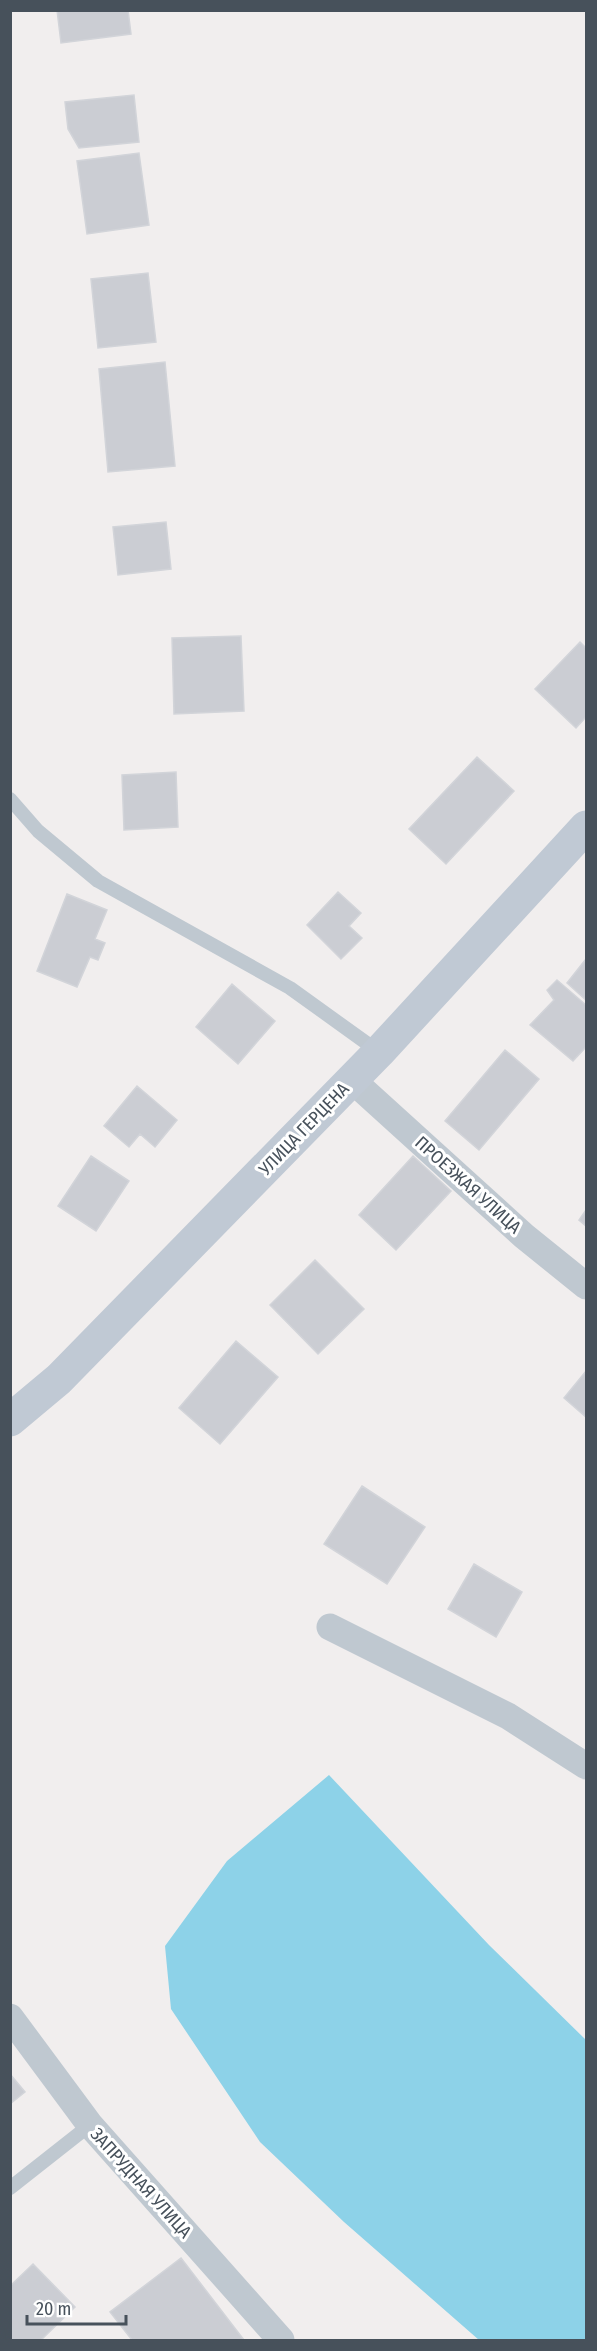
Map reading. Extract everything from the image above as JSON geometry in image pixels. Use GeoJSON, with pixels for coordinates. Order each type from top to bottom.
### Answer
{"type":"FeatureCollection","features":[{"type":"Feature","properties":{"kind":"street","name":"УЛИЦА ГЕРЦЕНА"},"geometry":{"type":"LineString","coordinates":[[10,1420],[59,1379],[352,1080],[586,827]]}},
{"type":"Feature","properties":{"kind":"street","name":"ПРОЕЗЖАЯ УЛИЦА"},"geometry":{"type":"LineString","coordinates":[[352,1080],[524,1236],[586,1286]]}},
{"type":"Feature","properties":{"kind":"street"},"geometry":{"type":"LineString","coordinates":[[330,1627],[508,1716],[586,1766]]}},
{"type":"Feature","properties":{"kind":"street","name":"ЗАПРУДНАЯ УЛИЦА"},"geometry":{"type":"LineString","coordinates":[[10,2017],[90,2125],[280,2340]]}},
{"type":"Feature","properties":{"kind":"lane"},"geometry":{"type":"LineString","coordinates":[[10,799],[38,831],[98,881],[290,988],[379,1052]]}},
{"type":"Feature","properties":{"kind":"lane"},"geometry":{"type":"LineString","coordinates":[[10,2188],[90,2125]]}},
{"type":"Feature","properties":{"kind":"water"},"geometry":{"type":"Polygon","coordinates":[[[329,1775],[489,1945],[586,2040],[586,2340],[479,2340],[344,2222],[260,2142],[171,2009],[165,1946],[227,1861],[329,1775]]]}},
{"type":"Feature","properties":{"kind":"building"},"geometry":{"type":"Polygon","coordinates":[[[57,10],[128,10],[131,34],[61,43],[57,10]]]}},
{"type":"Feature","properties":{"kind":"building"},"geometry":{"type":"Polygon","coordinates":[[[134,95],[139,142],[79,148],[68,129],[65,102],[134,95]]]}},
{"type":"Feature","properties":{"kind":"building"},"geometry":{"type":"Polygon","coordinates":[[[139,153],[149,225],[87,234],[77,161],[139,153]]]}},
{"type":"Feature","properties":{"kind":"building"},"geometry":{"type":"Polygon","coordinates":[[[148,273],[156,342],[98,348],[91,279],[148,273]]]}},
{"type":"Feature","properties":{"kind":"building"},"geometry":{"type":"Polygon","coordinates":[[[165,362],[175,466],[108,472],[99,369],[165,362]]]}},
{"type":"Feature","properties":{"kind":"building"},"geometry":{"type":"Polygon","coordinates":[[[166,522],[171,569],[118,575],[113,527],[166,522]]]}},
{"type":"Feature","properties":{"kind":"building"},"geometry":{"type":"Polygon","coordinates":[[[241,636],[244,711],[174,714],[172,638],[241,636]]]}},
{"type":"Feature","properties":{"kind":"building"},"geometry":{"type":"Polygon","coordinates":[[[580,642],[586,648],[586,717],[576,728],[535,689],[580,642]]]}},
{"type":"Feature","properties":{"kind":"building"},"geometry":{"type":"Polygon","coordinates":[[[477,757],[514,791],[446,864],[409,829],[477,757]]]}},
{"type":"Feature","properties":{"kind":"building"},"geometry":{"type":"Polygon","coordinates":[[[176,772],[178,827],[124,830],[122,775],[176,772]]]}},
{"type":"Feature","properties":{"kind":"building"},"geometry":{"type":"Polygon","coordinates":[[[338,892],[361,913],[349,926],[362,938],[341,959],[307,925],[338,892]]]}},
{"type":"Feature","properties":{"kind":"building"},"geometry":{"type":"Polygon","coordinates":[[[67,894],[107,910],[95,939],[105,943],[98,960],[90,957],[77,987],[37,971],[67,894]]]}},
{"type":"Feature","properties":{"kind":"building"},"geometry":{"type":"Polygon","coordinates":[[[586,959],[586,1000],[567,983],[586,959]]]}},
{"type":"Feature","properties":{"kind":"building"},"geometry":{"type":"Polygon","coordinates":[[[557,980],[586,1005],[586,1047],[573,1061],[530,1025],[554,1000],[547,990],[557,980]]]}},
{"type":"Feature","properties":{"kind":"building"},"geometry":{"type":"Polygon","coordinates":[[[232,984],[275,1021],[238,1064],[196,1027],[232,984]]]}},
{"type":"Feature","properties":{"kind":"building"},"geometry":{"type":"Polygon","coordinates":[[[505,1050],[539,1079],[479,1150],[445,1121],[505,1050]]]}},
{"type":"Feature","properties":{"kind":"building"},"geometry":{"type":"Polygon","coordinates":[[[137,1086],[177,1120],[155,1147],[140,1134],[129,1147],[104,1126],[137,1086]]]}},
{"type":"Feature","properties":{"kind":"building"},"geometry":{"type":"Polygon","coordinates":[[[91,1156],[129,1181],[96,1231],[58,1206],[91,1156]]]}},
{"type":"Feature","properties":{"kind":"building"},"geometry":{"type":"Polygon","coordinates":[[[413,1156],[451,1191],[396,1250],[359,1215],[413,1156]]]}},
{"type":"Feature","properties":{"kind":"building"},"geometry":{"type":"Polygon","coordinates":[[[586,1210],[586,1226],[579,1220],[586,1210]]]}},
{"type":"Feature","properties":{"kind":"building"},"geometry":{"type":"Polygon","coordinates":[[[315,1260],[364,1309],[318,1354],[270,1305],[315,1260]]]}},
{"type":"Feature","properties":{"kind":"building"},"geometry":{"type":"Polygon","coordinates":[[[236,1341],[278,1377],[220,1444],[179,1408],[236,1341]]]}},
{"type":"Feature","properties":{"kind":"building"},"geometry":{"type":"Polygon","coordinates":[[[586,1371],[586,1417],[564,1398],[586,1371]]]}},
{"type":"Feature","properties":{"kind":"building"},"geometry":{"type":"Polygon","coordinates":[[[362,1486],[425,1527],[387,1584],[324,1544],[362,1486]]]}},
{"type":"Feature","properties":{"kind":"building"},"geometry":{"type":"Polygon","coordinates":[[[474,1564],[522,1592],[496,1637],[448,1609],[474,1564]]]}},
{"type":"Feature","properties":{"kind":"building"},"geometry":{"type":"Polygon","coordinates":[[[10,2074],[25,2092],[10,2104],[10,2074]]]}},
{"type":"Feature","properties":{"kind":"building"},"geometry":{"type":"Polygon","coordinates":[[[181,2258],[244,2340],[132,2340],[110,2312],[181,2258]]]}},
{"type":"Feature","properties":{"kind":"building"},"geometry":{"type":"Polygon","coordinates":[[[33,2264],[75,2307],[41,2340],[10,2340],[10,2286],[33,2264]]]}}]}
